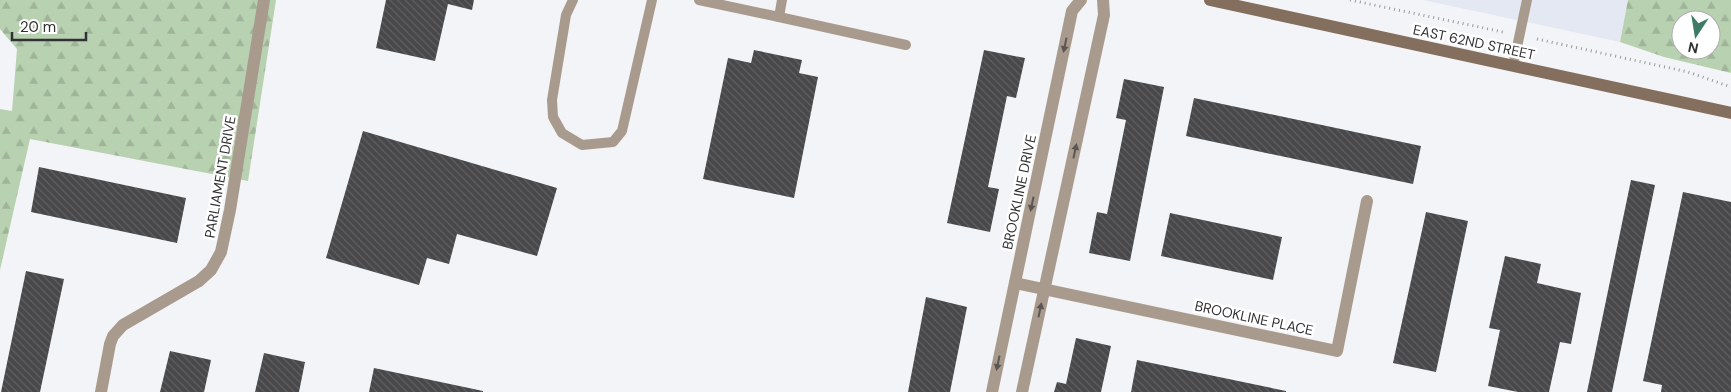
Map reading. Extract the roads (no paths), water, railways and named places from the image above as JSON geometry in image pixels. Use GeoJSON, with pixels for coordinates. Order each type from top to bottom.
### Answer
{"type":"FeatureCollection","features":[{"type":"Feature","properties":{"kind":"street","name":"PARLIAMENT DRIVE"},"geometry":{"type":"LineString","coordinates":[[101,392],[110,344],[116,331],[123,325],[199,281],[211,270],[221,252],[232,201],[264,0]]}},
{"type":"Feature","properties":{"kind":"street","name":"BROOKLINE DRIVE"},"geometry":{"type":"LineString","coordinates":[[992,392],[1072,11],[1081,0]]}},
{"type":"Feature","properties":{"kind":"street"},"geometry":{"type":"LineString","coordinates":[[1022,392],[1104,16],[1103,0]]}},
{"type":"Feature","properties":{"kind":"street","name":"EAST 62ND STREET"},"geometry":{"type":"LineString","coordinates":[[1210,0],[1731,113]]}},
{"type":"Feature","properties":{"kind":"street","name":"BROOKLINE PLACE"},"geometry":{"type":"LineString","coordinates":[[1015,283],[1337,350],[1368,201]]}},
{"type":"Feature","properties":{"kind":"lane"},"geometry":{"type":"LineString","coordinates":[[573,0],[566,15],[552,100],[553,117],[562,133],[582,145],[613,142],[622,131],[652,0]]}},
{"type":"Feature","properties":{"kind":"lane"},"geometry":{"type":"LineString","coordinates":[[699,0],[906,45]]}},
{"type":"Feature","properties":{"kind":"lane"},"geometry":{"type":"LineString","coordinates":[[778,17],[782,0]]}},
{"type":"Feature","properties":{"kind":"lane"},"geometry":{"type":"LineString","coordinates":[[1513,66],[1526,0]]}}]}
